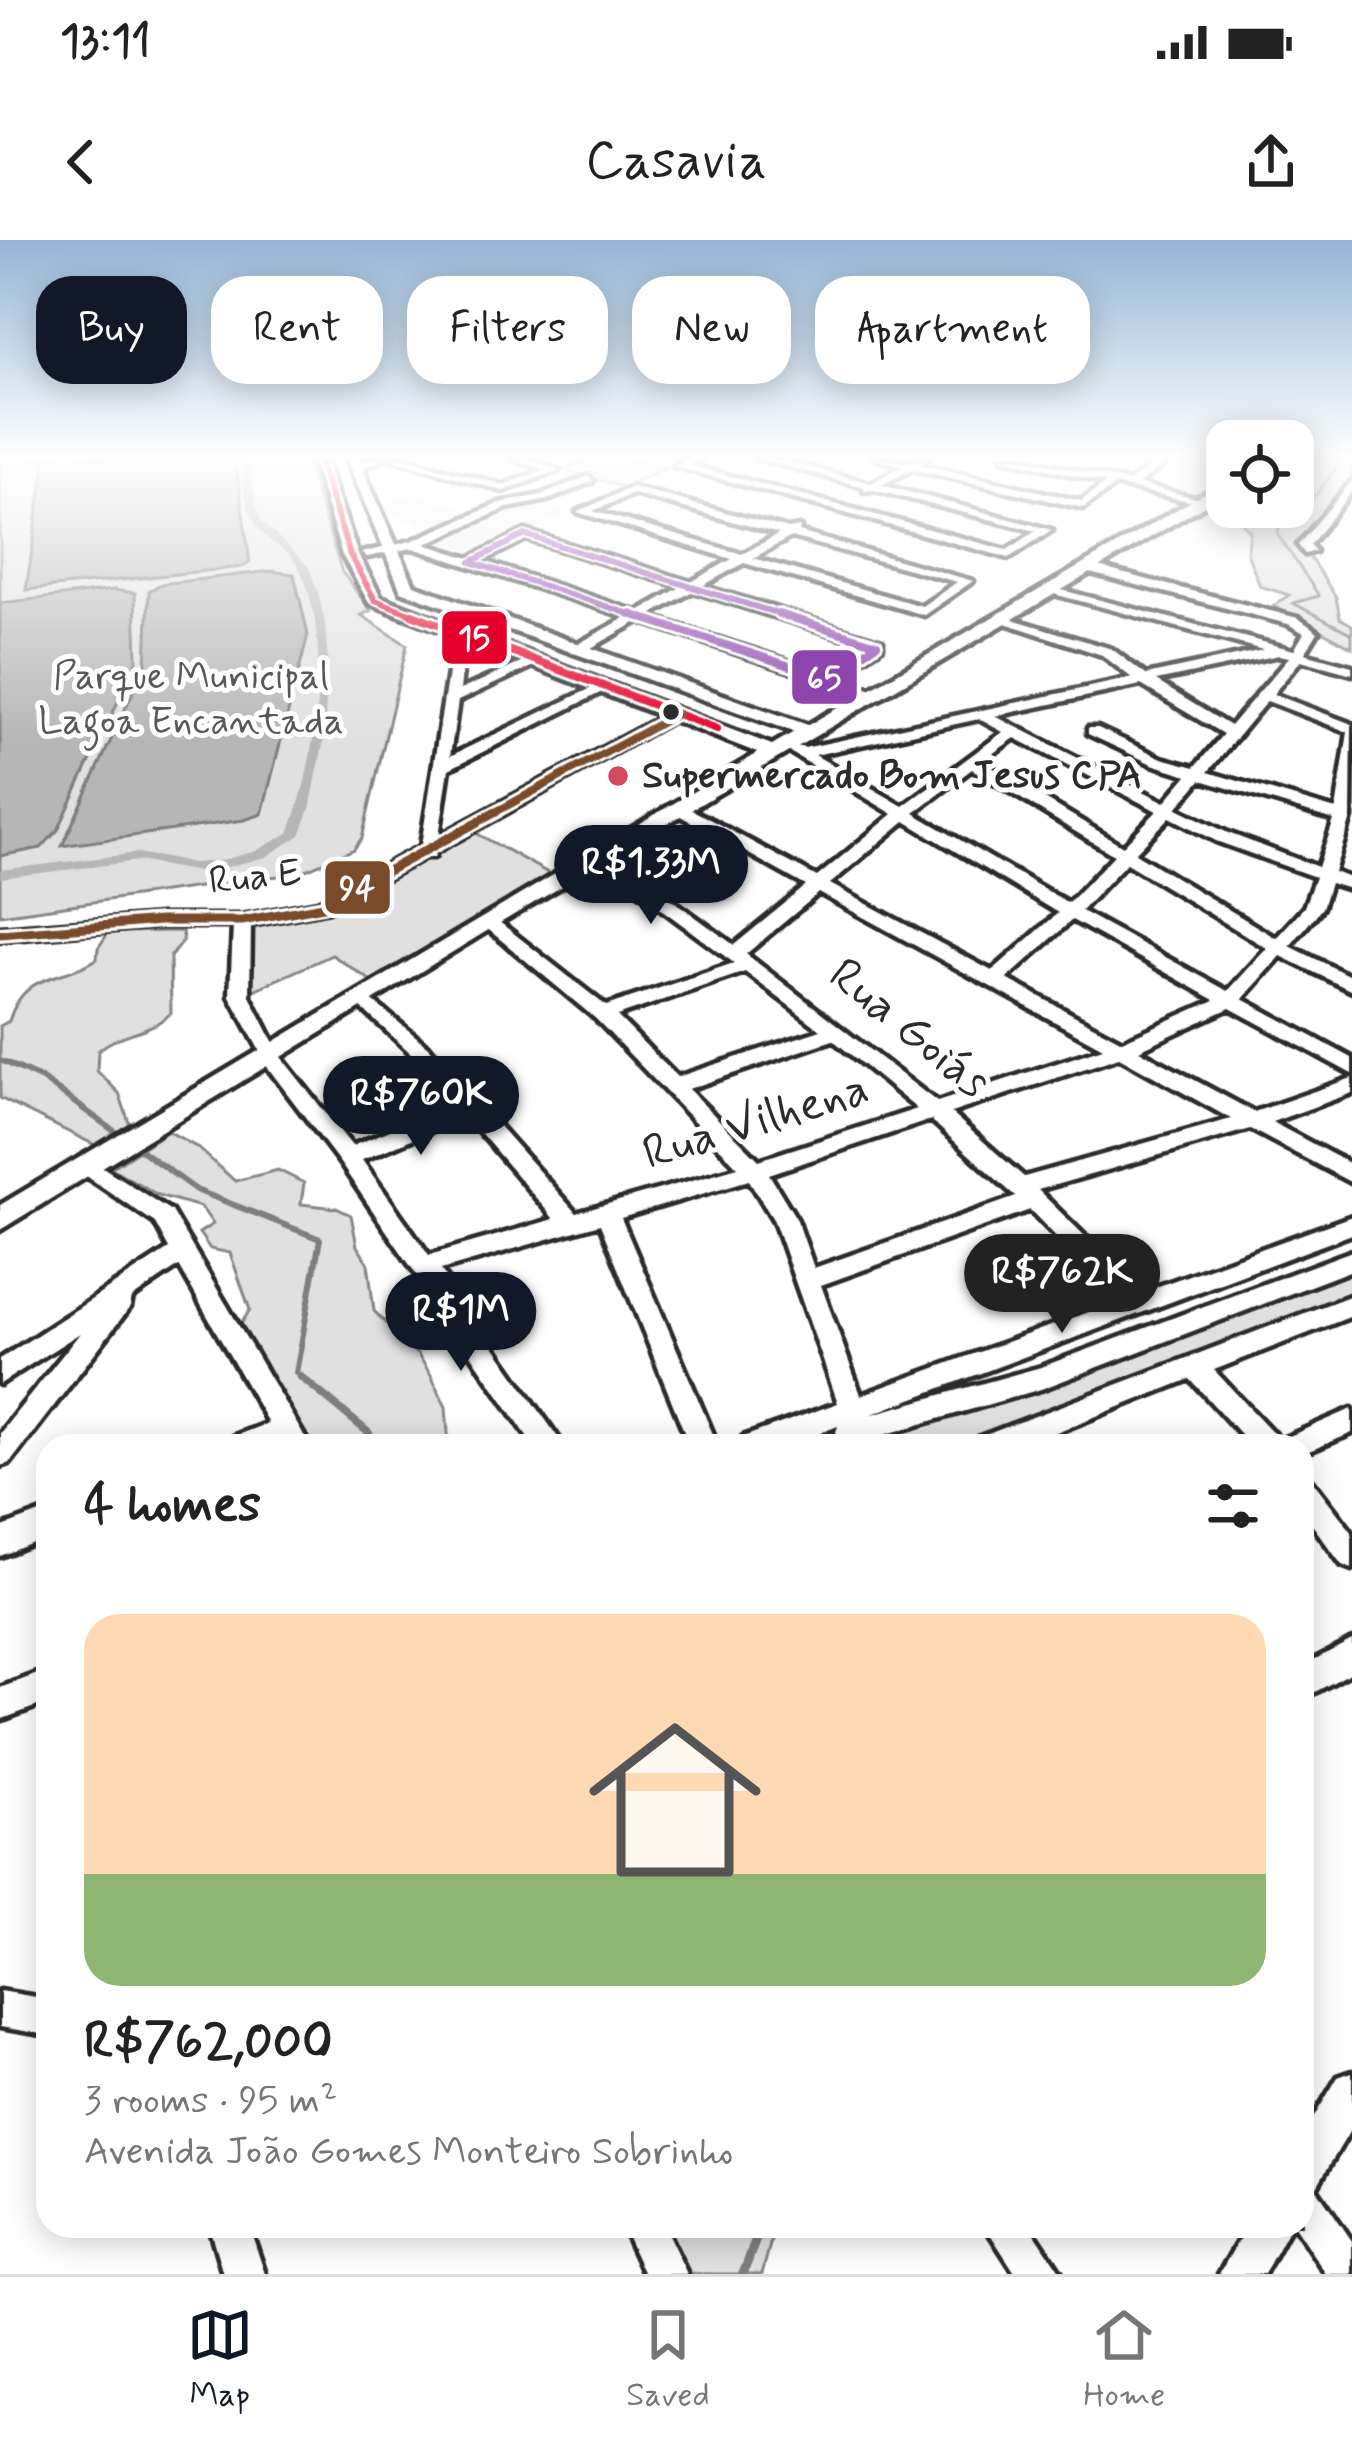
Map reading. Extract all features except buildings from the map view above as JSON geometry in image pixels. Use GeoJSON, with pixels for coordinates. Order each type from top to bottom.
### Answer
{"type":"FeatureCollection","features":[{"type":"Feature","properties":{"kind":"main road"},"geometry":{"type":"LineString","coordinates":[[390,553],[407,588],[560,659],[605,687],[788,750]]}},
{"type":"Feature","properties":{"kind":"main road"},"geometry":{"type":"LineString","coordinates":[[0,1219],[488,921],[788,750],[811,732],[1116,553]]}},
{"type":"Feature","properties":{"kind":"main road"},"geometry":{"type":"LineString","coordinates":[[358,555],[375,600],[461,634],[811,732]]}},
{"type":"Feature","properties":{"kind":"main road"},"geometry":{"type":"LineString","coordinates":[[358,555],[394,597],[560,659]]}},
{"type":"Feature","properties":{"kind":"street"},"geometry":{"type":"LineString","coordinates":[[358,555],[374,553]]}},
{"type":"Feature","properties":{"kind":"street"},"geometry":{"type":"LineString","coordinates":[[442,553],[876,695]]}},
{"type":"Feature","properties":{"kind":"street"},"geometry":{"type":"LineString","coordinates":[[471,562],[489,553]]}},
{"type":"Feature","properties":{"kind":"street"},"geometry":{"type":"LineString","coordinates":[[584,553],[877,644],[827,678]]}},
{"type":"Feature","properties":{"kind":"street"},"geometry":{"type":"LineString","coordinates":[[725,553],[924,611],[967,581],[866,553]]}},
{"type":"Feature","properties":{"kind":"street"},"geometry":{"type":"LineString","coordinates":[[453,698],[560,659],[752,553]]}},
{"type":"Feature","properties":{"kind":"street"},"geometry":{"type":"LineString","coordinates":[[993,981],[1070,912],[1167,810],[1297,656],[1311,632],[1293,621],[1090,569]]}},
{"type":"Feature","properties":{"kind":"street"},"geometry":{"type":"LineString","coordinates":[[1054,590],[1352,670]]}},
{"type":"Feature","properties":{"kind":"street"},"geometry":{"type":"LineString","coordinates":[[1007,619],[1107,652],[1142,680],[1231,733]]}},
{"type":"Feature","properties":{"kind":"street"},"geometry":{"type":"LineString","coordinates":[[428,853],[461,634]]}},
{"type":"Feature","properties":{"kind":"street"},"geometry":{"type":"LineString","coordinates":[[788,750],[1278,651]]}},
{"type":"Feature","properties":{"kind":"street"},"geometry":{"type":"LineString","coordinates":[[440,767],[605,687]]}},
{"type":"Feature","properties":{"kind":"street","name":"Rua Vilhena"},"geometry":{"type":"LineString","coordinates":[[423,1266],[569,1220],[755,1170],[1120,1050],[1230,1001],[1313,908],[1343,818],[1352,732],[1261,694]]}},
{"type":"Feature","properties":{"kind":"street","name":"Rua E"},"geometry":{"type":"LineString","coordinates":[[0,934],[160,921],[242,920],[302,912],[343,899],[677,714]]}},
{"type":"Feature","properties":{"kind":"street"},"geometry":{"type":"LineString","coordinates":[[980,714],[1167,810],[1352,885]]}},
{"type":"Feature","properties":{"kind":"street"},"geometry":{"type":"LineString","coordinates":[[1093,731],[1129,751],[1343,818]]}},
{"type":"Feature","properties":{"kind":"street"},"geometry":{"type":"LineString","coordinates":[[603,1014],[740,959],[899,813],[1014,732]]}},
{"type":"Feature","properties":{"kind":"street"},"geometry":{"type":"LineString","coordinates":[[788,750],[1352,1067]]}},
{"type":"Feature","properties":{"kind":"street"},"geometry":{"type":"LineString","coordinates":[[970,761],[1280,948],[1352,985]]}},
{"type":"Feature","properties":{"kind":"street"},"geometry":{"type":"LineString","coordinates":[[681,810],[1352,1175]]}},
{"type":"Feature","properties":{"kind":"street","name":"Rua Goiás"},"geometry":{"type":"LineString","coordinates":[[601,856],[932,1111],[1027,1194],[1136,1302]]}},
{"type":"Feature","properties":{"kind":"street"},"geometry":{"type":"LineString","coordinates":[[242,920],[240,996],[271,1055],[542,1434]]}},
{"type":"Feature","properties":{"kind":"street"},"geometry":{"type":"LineString","coordinates":[[488,921],[603,1014],[755,1170],[785,1220],[863,1429]]}},
{"type":"Feature","properties":{"kind":"street"},"geometry":{"type":"LineString","coordinates":[[364,1000],[422,1052],[569,1220]]}},
{"type":"Feature","properties":{"kind":"street"},"geometry":{"type":"LineString","coordinates":[[673,1086],[832,1033]]}},
{"type":"Feature","properties":{"kind":"street"},"geometry":{"type":"LineString","coordinates":[[807,1280],[1027,1194],[1352,1085]]}},
{"type":"Feature","properties":{"kind":"street"},"geometry":{"type":"LineString","coordinates":[[348,1157],[471,1105]]}},
{"type":"Feature","properties":{"kind":"street"},"geometry":{"type":"LineString","coordinates":[[96,1159],[163,1217],[288,1434]]}},
{"type":"Feature","properties":{"kind":"street"},"geometry":{"type":"LineString","coordinates":[[606,1210],[699,1434]]}},
{"type":"Feature","properties":{"kind":"street"},"geometry":{"type":"LineString","coordinates":[[863,1429],[1136,1302],[1352,1225]]}},
{"type":"Feature","properties":{"kind":"street"},"geometry":{"type":"LineString","coordinates":[[0,1373],[181,1253]]}},
{"type":"Feature","properties":{"kind":"street"},"geometry":{"type":"LineString","coordinates":[[831,1434],[903,1420],[1107,1354],[1352,1260]]}},
{"type":"Feature","properties":{"kind":"street"},"geometry":{"type":"LineString","coordinates":[[0,1454],[134,1284]]}},
{"type":"Feature","properties":{"kind":"street"},"geometry":{"type":"LineString","coordinates":[[1021,1434],[1352,1305]]}},
{"type":"Feature","properties":{"kind":"street"},"geometry":{"type":"LineString","coordinates":[[1196,1367],[1258,1434]]}},
{"type":"Feature","properties":{"kind":"street"},"geometry":{"type":"LineString","coordinates":[[1314,1437],[1352,1421]]}},
{"type":"Feature","properties":{"kind":"street"},"geometry":{"type":"LineString","coordinates":[[1314,1505],[1352,1555]]}},
{"type":"Feature","properties":{"kind":"street"},"geometry":{"type":"LineString","coordinates":[[0,1542],[36,1528]]}},
{"type":"Feature","properties":{"kind":"street"},"geometry":{"type":"LineString","coordinates":[[1314,1676],[1352,1655]]}},
{"type":"Feature","properties":{"kind":"street"},"geometry":{"type":"LineString","coordinates":[[0,1704],[36,1690]]}},
{"type":"Feature","properties":{"kind":"street"},"geometry":{"type":"LineString","coordinates":[[1314,2154],[1352,2091]]}},
{"type":"Feature","properties":{"kind":"street"},"geometry":{"type":"LineString","coordinates":[[1314,2220],[1350,2274]]}},
{"type":"Feature","properties":{"kind":"street"},"geometry":{"type":"LineString","coordinates":[[233,2238],[244,2274]]}},
{"type":"Feature","properties":{"kind":"street"},"geometry":{"type":"LineString","coordinates":[[648,2238],[667,2274]]}},
{"type":"Feature","properties":{"kind":"street"},"geometry":{"type":"LineString","coordinates":[[1014,2238],[1041,2274]]}},
{"type":"Feature","properties":{"kind":"street"},"geometry":{"type":"LineString","coordinates":[[1240,2274],[1262,2238]]}},
{"type":"Feature","properties":{"kind":"shaded area"},"geometry":{"type":"Polygon","coordinates":[[[32,553],[249,553],[250,562],[242,567],[26,590],[32,553]]]}},
{"type":"Feature","properties":{"kind":"shaded area"},"geometry":{"type":"Polygon","coordinates":[[[450,553],[482,553],[469,559],[450,553]]]}},
{"type":"Feature","properties":{"kind":"shaded area"},"geometry":{"type":"Polygon","coordinates":[[[271,571],[294,574],[308,635],[262,814],[62,846],[146,664],[149,591],[161,584],[271,571]]]}},
{"type":"Feature","properties":{"kind":"shaded area"},"geometry":{"type":"Polygon","coordinates":[[[114,590],[135,593],[137,661],[58,830],[41,848],[0,856],[0,603],[114,590]]]}},
{"type":"Feature","properties":{"kind":"green space","name":"Parque Municipal Lagoa Encantada"},"geometry":{"type":"Polygon","coordinates":[[[0,553],[336,553],[342,572],[371,611],[361,615],[407,645],[362,838],[354,849],[299,873],[0,915],[0,553]]]}},
{"type":"Feature","properties":{"kind":"green space"},"geometry":{"type":"Polygon","coordinates":[[[1247,553],[1307,553],[1336,597],[1340,618],[1352,625],[1352,647],[1274,606],[1289,595],[1260,586],[1247,553]]]}},
{"type":"Feature","properties":{"kind":"green space"},"geometry":{"type":"Polygon","coordinates":[[[476,833],[557,878],[376,984],[332,955],[247,993],[248,927],[328,912],[476,833]]]}},
{"type":"Feature","properties":{"kind":"green space"},"geometry":{"type":"Polygon","coordinates":[[[182,931],[183,940],[170,957],[171,1013],[98,1051],[97,1071],[119,1093],[130,1125],[97,1146],[0,1098],[0,1026],[9,1021],[24,993],[97,959],[109,932],[182,931]]]}},
{"type":"Feature","properties":{"kind":"green space"},"geometry":{"type":"Polygon","coordinates":[[[168,1131],[198,1148],[235,1181],[278,1170],[304,1183],[301,1204],[336,1208],[351,1215],[357,1246],[368,1263],[374,1311],[431,1375],[446,1407],[448,1434],[305,1434],[238,1328],[250,1310],[230,1253],[210,1249],[199,1233],[213,1224],[201,1207],[158,1195],[111,1168],[168,1131]]]}},
{"type":"Feature","properties":{"kind":"green space"},"geometry":{"type":"Polygon","coordinates":[[[1352,1266],[1352,1293],[983,1434],[893,1434],[1352,1266]]]}},
{"type":"Feature","properties":{"kind":"green space"},"geometry":{"type":"Polygon","coordinates":[[[668,2238],[772,2238],[762,2274],[683,2274],[668,2238]]]}},
{"type":"Feature","properties":{"kind":"waterway"},"geometry":{"type":"LineString","coordinates":[[0,874],[138,857],[193,867],[219,865],[261,854],[294,835],[313,777],[323,661],[313,592],[303,566],[291,553]]}},
{"type":"Feature","properties":{"kind":"waterway"},"geometry":{"type":"LineString","coordinates":[[1290,553],[1319,596],[1293,603],[1352,634]]}},
{"type":"Feature","properties":{"kind":"waterway"},"geometry":{"type":"LineString","coordinates":[[0,1060],[7,1063]]}},
{"type":"Feature","properties":{"kind":"waterway"},"geometry":{"type":"LineString","coordinates":[[7,1063],[12,1065]]}},
{"type":"Feature","properties":{"kind":"waterway"},"geometry":{"type":"LineString","coordinates":[[7,1063],[42,1079],[196,1190],[320,1239],[296,1373],[305,1380]]}},
{"type":"Feature","properties":{"kind":"waterway"},"geometry":{"type":"LineString","coordinates":[[301,1377],[369,1434]]}},
{"type":"Feature","properties":{"kind":"waterway"},"geometry":{"type":"LineString","coordinates":[[743,2274],[756,2238]]}},
{"type":"Feature","properties":{"kind":"transit line","name":"15"},"geometry":{"type":"LineString","coordinates":[[349,553],[375,600],[717,729]]}},
{"type":"Feature","properties":{"kind":"transit line","name":"65"},"geometry":{"type":"LineString","coordinates":[[489,553],[471,562],[827,678],[877,644],[583,553]]}},
{"type":"Feature","properties":{"kind":"transit line","name":"94"},"geometry":{"type":"LineString","coordinates":[[0,934],[160,921],[242,921],[323,906],[677,714]]}},
{"type":"Feature","properties":{"kind":"place","name":"Supermercado Bom Jesus CPA"},"geometry":{"type":"Point","coordinates":[618,776]}}]}
